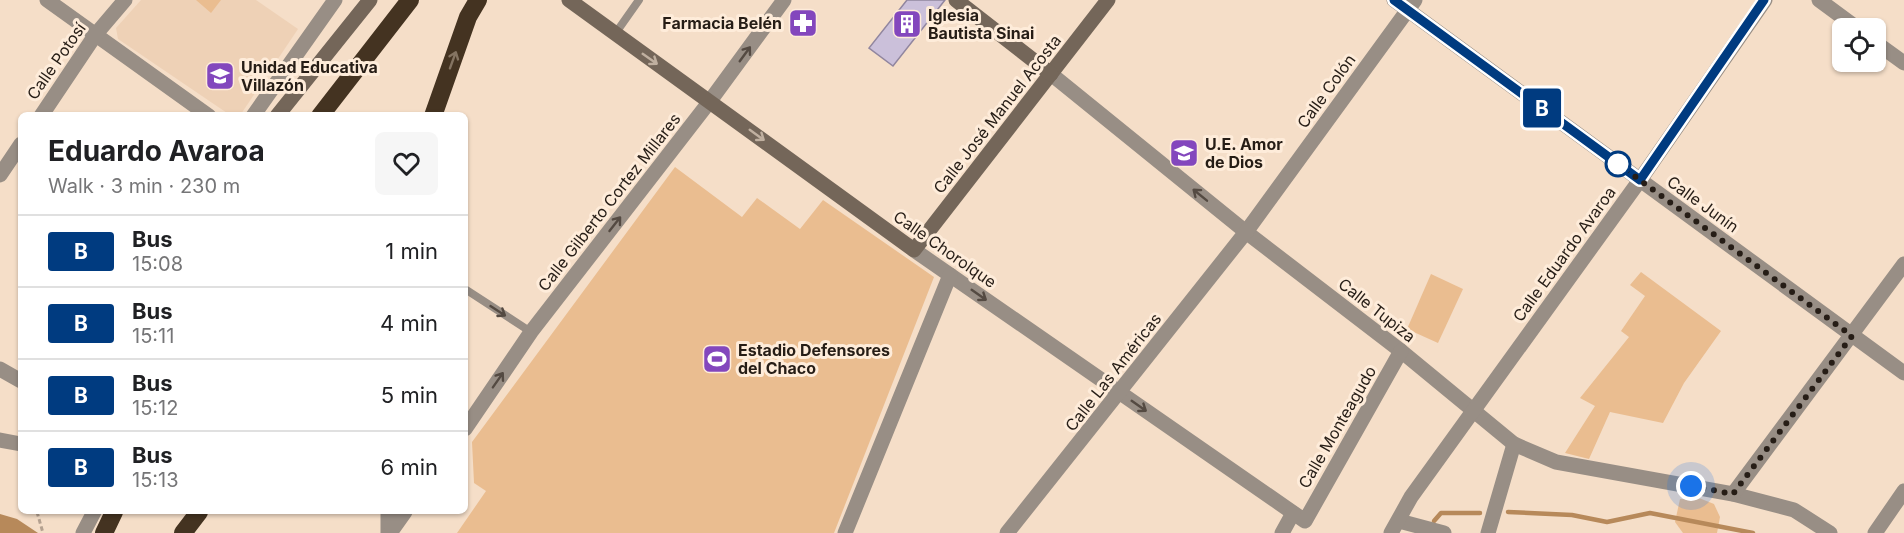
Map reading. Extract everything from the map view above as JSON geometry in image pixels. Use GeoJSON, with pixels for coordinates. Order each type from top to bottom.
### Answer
{"type":"FeatureCollection","features":[{"type":"Feature","properties":{"kind":"highway"},"geometry":{"type":"LineString","coordinates":[[323,112],[410,0]]}},
{"type":"Feature","properties":{"kind":"highway"},"geometry":{"type":"LineString","coordinates":[[434,112],[468,17],[478,0]]}},
{"type":"Feature","properties":{"kind":"highway"},"geometry":{"type":"LineString","coordinates":[[104,533],[113,514]]}},
{"type":"Feature","properties":{"kind":"highway"},"geometry":{"type":"LineString","coordinates":[[183,533],[197,514]]}},
{"type":"Feature","properties":{"kind":"street"},"geometry":{"type":"LineString","coordinates":[[47,0],[203,112]]}},
{"type":"Feature","properties":{"kind":"street","name":"Calle Potosí"},"geometry":{"type":"LineString","coordinates":[[44,112],[96,34],[125,0]]}},
{"type":"Feature","properties":{"kind":"street"},"geometry":{"type":"LineString","coordinates":[[256,112],[335,0]]}},
{"type":"Feature","properties":{"kind":"street"},"geometry":{"type":"LineString","coordinates":[[281,112],[370,0]]}},
{"type":"Feature","properties":{"kind":"street","name":"Calle Chorolque"},"geometry":{"type":"LineString","coordinates":[[569,0],[914,250],[1299,517]]}},
{"type":"Feature","properties":{"kind":"street","name":"Calle Gilberto Cortez Millares"},"geometry":{"type":"LineString","coordinates":[[468,425],[531,332],[710,101],[784,0]]}},
{"type":"Feature","properties":{"kind":"street","name":"Calle Tupiza"},"geometry":{"type":"LineString","coordinates":[[956,0],[1246,232],[1401,351],[1514,444],[1556,462],[1733,494],[1794,510],[1830,533]]}},
{"type":"Feature","properties":{"kind":"street","name":"Calle José Manuel Acosta"},"geometry":{"type":"LineString","coordinates":[[914,250],[1108,0]]}},
{"type":"Feature","properties":{"kind":"street","name":"Calle Junín"},"geometry":{"type":"LineString","coordinates":[[1394,0],[1411,5],[1640,180],[1904,373]]}},
{"type":"Feature","properties":{"kind":"street","name":"Calle Eduardo Avaroa"},"geometry":{"type":"LineString","coordinates":[[1395,527],[1411,497],[1640,180],[1765,0]]}},
{"type":"Feature","properties":{"kind":"street"},"geometry":{"type":"LineString","coordinates":[[1819,0],[1843,18]]}},
{"type":"Feature","properties":{"kind":"street","name":"Calle Colón"},"geometry":{"type":"LineString","coordinates":[[1246,232],[1411,5]]}},
{"type":"Feature","properties":{"kind":"street"},"geometry":{"type":"LineString","coordinates":[[1886,50],[1904,63]]}},
{"type":"Feature","properties":{"kind":"street"},"geometry":{"type":"LineString","coordinates":[[0,175],[18,148]]}},
{"type":"Feature","properties":{"kind":"street","name":"Calle Las Américas"},"geometry":{"type":"LineString","coordinates":[[1007,533],[1246,232]]}},
{"type":"Feature","properties":{"kind":"street"},"geometry":{"type":"LineString","coordinates":[[1733,494],[1904,264]]}},
{"type":"Feature","properties":{"kind":"street"},"geometry":{"type":"LineString","coordinates":[[845,533],[950,275]]}},
{"type":"Feature","properties":{"kind":"street","name":"Calle Monteagudo"},"geometry":{"type":"LineString","coordinates":[[1282,533],[1299,517],[1401,351]]}},
{"type":"Feature","properties":{"kind":"street"},"geometry":{"type":"LineString","coordinates":[[0,369],[18,379]]}},
{"type":"Feature","properties":{"kind":"street"},"geometry":{"type":"LineString","coordinates":[[0,440],[18,443]]}},
{"type":"Feature","properties":{"kind":"street"},"geometry":{"type":"LineString","coordinates":[[1488,533],[1514,444]]}},
{"type":"Feature","properties":{"kind":"street"},"geometry":{"type":"LineString","coordinates":[[1875,533],[1904,491]]}},
{"type":"Feature","properties":{"kind":"street"},"geometry":{"type":"LineString","coordinates":[[83,533],[93,514]]}},
{"type":"Feature","properties":{"kind":"street"},"geometry":{"type":"LineString","coordinates":[[388,514],[389,533]]}},
{"type":"Feature","properties":{"kind":"street"},"geometry":{"type":"LineString","coordinates":[[389,533],[403,514]]}},
{"type":"Feature","properties":{"kind":"street"},"geometry":{"type":"LineString","coordinates":[[1395,527],[1443,533]]}},
{"type":"Feature","properties":{"kind":"lane"},"geometry":{"type":"LineString","coordinates":[[615,34],[639,0]]}},
{"type":"Feature","properties":{"kind":"lane"},"geometry":{"type":"LineString","coordinates":[[468,291],[531,332]]}},
{"type":"Feature","properties":{"kind":"path"},"geometry":{"type":"LineString","coordinates":[[38,514],[44,533]]}},
{"type":"Feature","properties":{"kind":"shaded area","name":"Unidad Educativa Villazón"},"geometry":{"type":"Polygon","coordinates":[[[141,0],[256,0],[298,29],[242,112],[226,112],[118,39],[116,28],[141,0]]]}},
{"type":"Feature","properties":{"kind":"shaded area"},"geometry":{"type":"Polygon","coordinates":[[[196,0],[221,0],[211,13],[196,0]]]}},
{"type":"Feature","properties":{"kind":"shaded area","name":"Estadio Defensores del Chaco"},"geometry":{"type":"Polygon","coordinates":[[[675,167],[742,217],[757,198],[800,229],[823,200],[934,277],[834,533],[457,533],[486,491],[474,483],[472,442],[675,167]]]}},
{"type":"Feature","properties":{"kind":"shaded area"},"geometry":{"type":"Polygon","coordinates":[[[1641,272],[1721,331],[1684,383],[1663,423],[1610,412],[1589,459],[1565,453],[1595,406],[1580,398],[1629,337],[1621,331],[1645,296],[1630,285],[1641,272]]]}},
{"type":"Feature","properties":{"kind":"shaded area"},"geometry":{"type":"Polygon","coordinates":[[[1431,274],[1463,289],[1438,343],[1407,329],[1431,274]]]}},
{"type":"Feature","properties":{"kind":"shaded area"},"geometry":{"type":"Polygon","coordinates":[[[1699,498],[1714,504],[1720,517],[1717,533],[1683,533],[1675,522],[1680,499],[1699,498]]]}},
{"type":"Feature","properties":{"kind":"shaded area"},"geometry":{"type":"Polygon","coordinates":[[[0,514],[17,519],[38,533],[0,533],[0,514]]]}},
{"type":"Feature","properties":{"kind":"building","name":"Iglesia Bautista Sinai"},"geometry":{"type":"Polygon","coordinates":[[[907,0],[945,0],[893,66],[869,48],[907,0]]]}},
{"type":"Feature","properties":{"kind":"waterway"},"geometry":{"type":"LineString","coordinates":[[1508,512],[1572,515],[1607,522],[1650,513],[1753,533]]}},
{"type":"Feature","properties":{"kind":"waterway"},"geometry":{"type":"LineString","coordinates":[[1434,521],[1441,513],[1480,513]]}},
{"type":"Feature","properties":{"kind":"bus line","name":"B"},"geometry":{"type":"LineString","coordinates":[[1394,0],[1640,180],[1764,0]]}},
{"type":"Feature","properties":{"kind":"place","name":"Farmacia Belén"},"geometry":{"type":"Point","coordinates":[803,23]}},
{"type":"Feature","properties":{"kind":"place","name":"Iglesia Bautista Sinai"},"geometry":{"type":"Point","coordinates":[907,24]}},
{"type":"Feature","properties":{"kind":"place","name":"Unidad Educativa Villazón"},"geometry":{"type":"Point","coordinates":[220,76]}},
{"type":"Feature","properties":{"kind":"place","name":"U.E. Amor de Dios"},"geometry":{"type":"Point","coordinates":[1184,153]}},
{"type":"Feature","properties":{"kind":"place","name":"Estadio Defensores del Chaco"},"geometry":{"type":"Point","coordinates":[717,359]}},
{"type":"Feature","properties":{"kind":"route"},"geometry":{"type":"LineString","coordinates":[[1618,164],[1852,336],[1733,494],[1691,486]]}}]}
